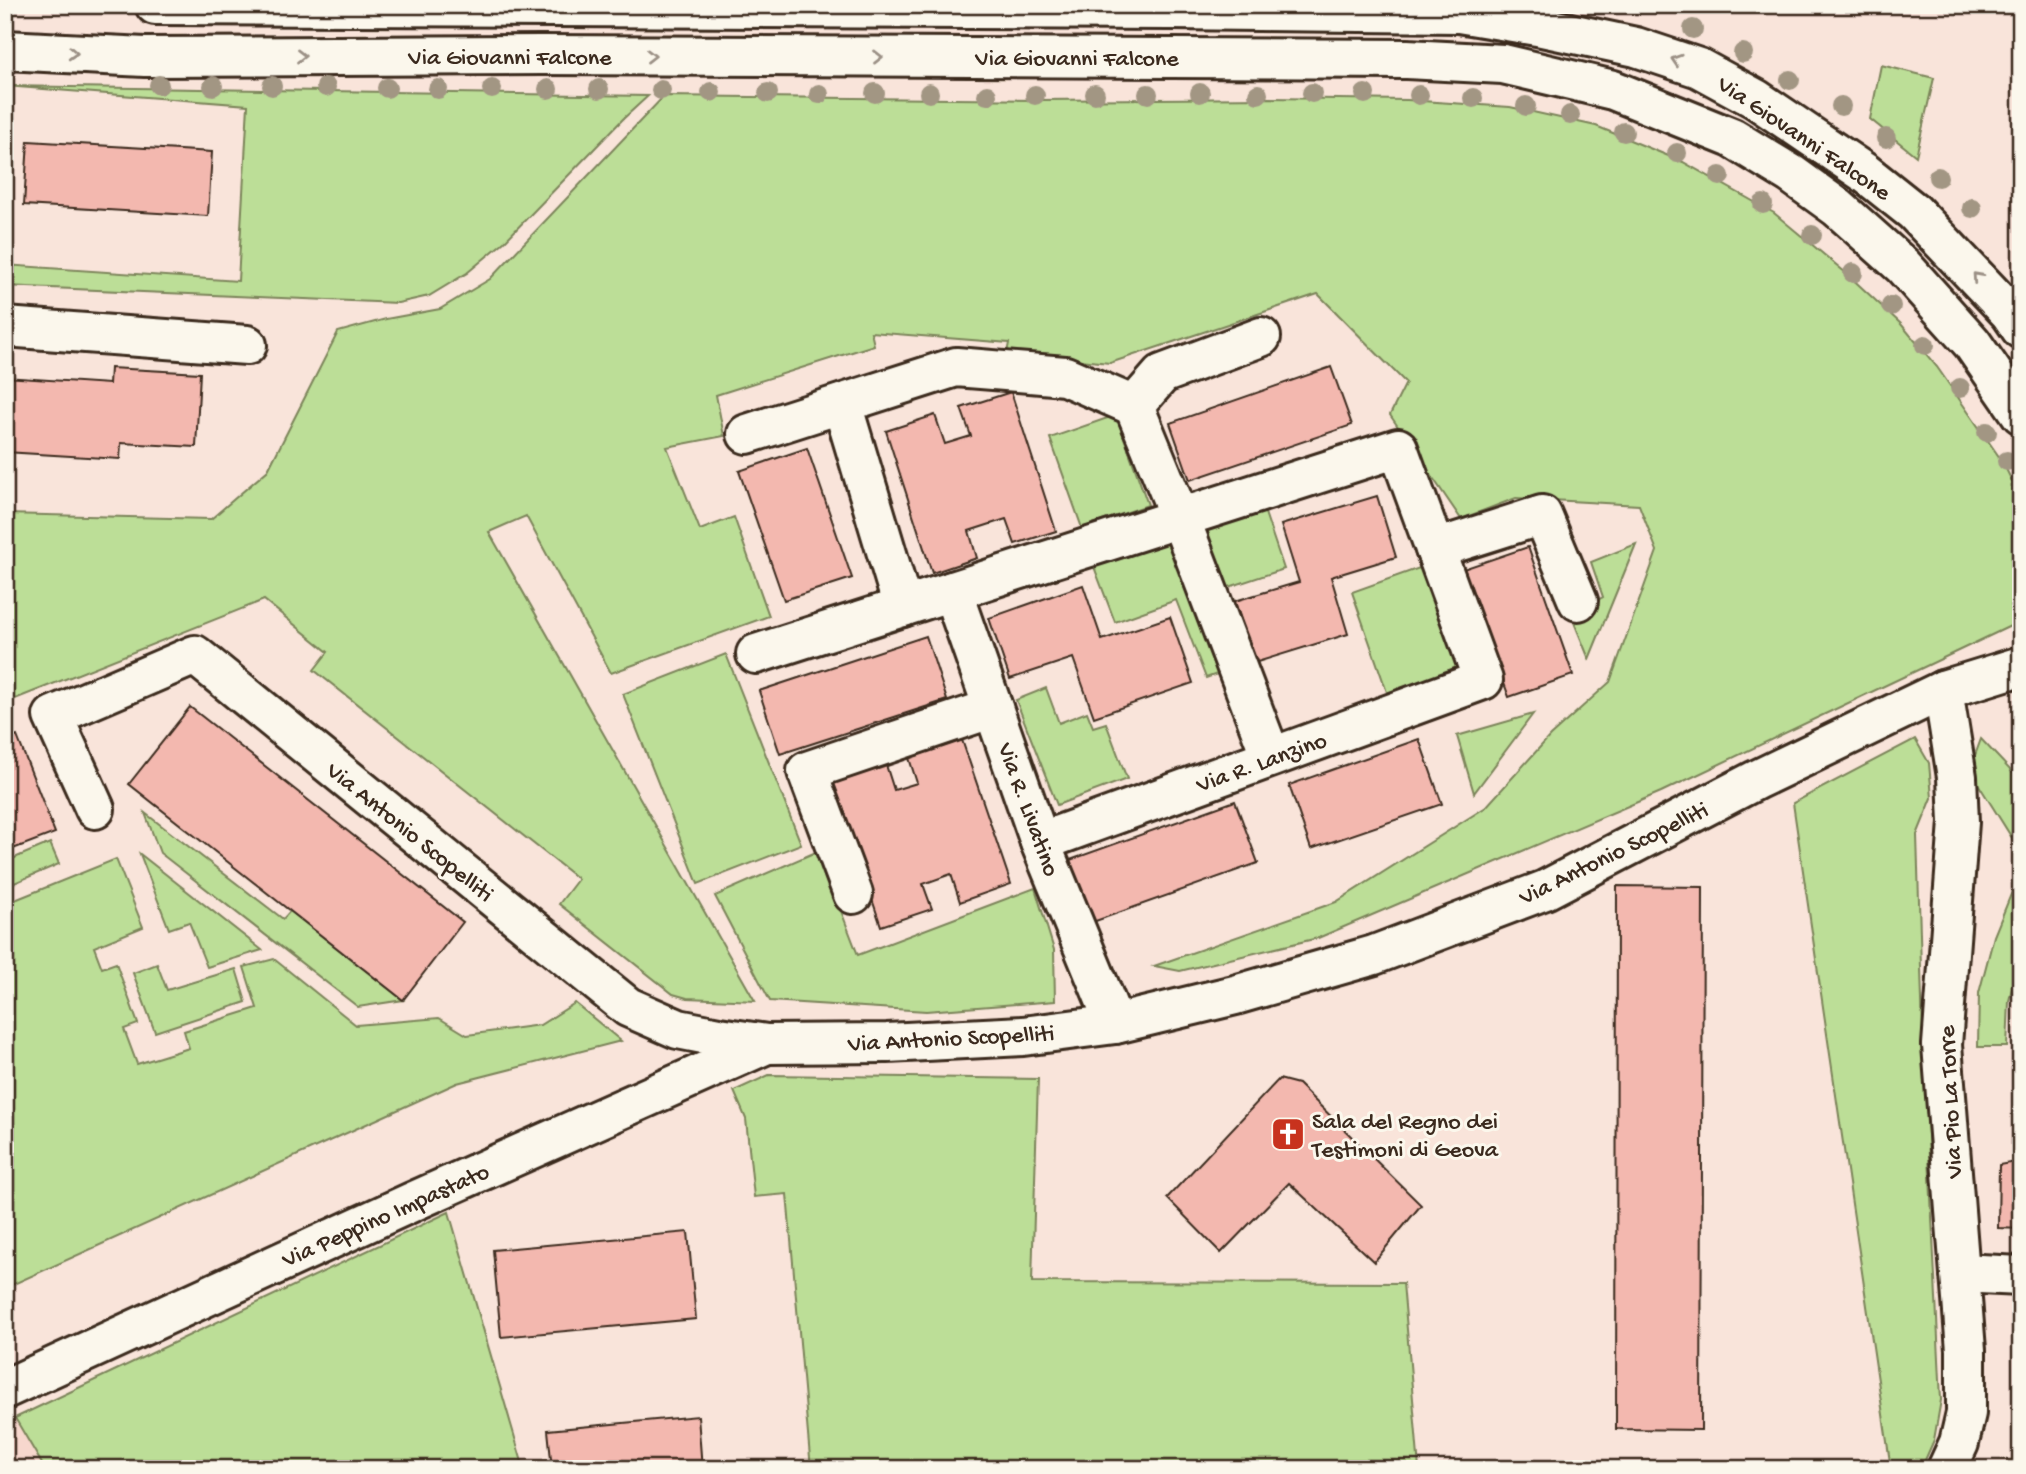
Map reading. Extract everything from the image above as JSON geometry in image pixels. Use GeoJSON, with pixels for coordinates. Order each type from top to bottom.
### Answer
{"type":"FeatureCollection","features":[{"type":"Feature","properties":{"kind":"street","name":"Via Giovanni Falcone"},"geometry":{"type":"LineString","coordinates":[[155,5],[1459,13],[1524,24],[1636,47],[1699,68],[1756,99],[1865,173],[1914,212],[2002,304],[2021,329]]}},
{"type":"Feature","properties":{"kind":"street","name":"Via Giovanni Falcone"},"geometry":{"type":"LineString","coordinates":[[5,50],[145,57],[569,55],[1393,59],[1503,64],[1613,90],[1661,108],[1732,138],[1791,174],[1838,208],[1903,266],[1972,343],[2021,414]]}},
{"type":"Feature","properties":{"kind":"street"},"geometry":{"type":"LineString","coordinates":[[5,327],[247,345]]}},
{"type":"Feature","properties":{"kind":"street"},"geometry":{"type":"LineString","coordinates":[[1134,406],[1163,374],[1261,337]]}},
{"type":"Feature","properties":{"kind":"street"},"geometry":{"type":"LineString","coordinates":[[747,434],[956,367],[1065,376],[1134,406],[1180,518],[1271,757]]}},
{"type":"Feature","properties":{"kind":"street"},"geometry":{"type":"LineString","coordinates":[[842,404],[903,607]]}},
{"type":"Feature","properties":{"kind":"street"},"geometry":{"type":"LineString","coordinates":[[756,654],[1398,449],[1435,549],[1542,515],[1578,601]]}},
{"type":"Feature","properties":{"kind":"street","name":"Via R. Lanzino"},"geometry":{"type":"LineString","coordinates":[[1040,842],[1483,680],[1435,549]]}},
{"type":"Feature","properties":{"kind":"street","name":"Via R. Livatino"},"geometry":{"type":"LineString","coordinates":[[952,591],[1040,842],[1115,1024]]}},
{"type":"Feature","properties":{"kind":"street","name":"Via Antonio Scopelliti"},"geometry":{"type":"LineString","coordinates":[[95,809],[54,716],[195,655],[628,1007],[678,1029],[767,1044],[887,1043],[1023,1036],[1115,1024],[1235,995],[1374,955],[1545,890],[1756,780],[1943,690],[2021,666]]}},
{"type":"Feature","properties":{"kind":"street","name":"Via Pio La Torre"},"geometry":{"type":"LineString","coordinates":[[1943,690],[1957,777],[1959,822],[1942,1045],[1966,1350],[1966,1413],[1959,1443],[1947,1469]]}},
{"type":"Feature","properties":{"kind":"street"},"geometry":{"type":"LineString","coordinates":[[853,894],[807,771],[993,708]]}},
{"type":"Feature","properties":{"kind":"street","name":"Via Peppino Impastato"},"geometry":{"type":"LineString","coordinates":[[5,1389],[412,1202],[767,1044]]}},
{"type":"Feature","properties":{"kind":"street"},"geometry":{"type":"LineString","coordinates":[[1960,1273],[2021,1276]]}},
{"type":"Feature","properties":{"kind":"shaded area"},"geometry":{"type":"Polygon","coordinates":[[[15,1418],[45,1469],[5,1469],[5,1423],[15,1418]]]}},
{"type":"Feature","properties":{"kind":"green space"},"geometry":{"type":"Polygon","coordinates":[[[1881,65],[1934,78],[1916,156],[1870,119],[1881,65]]]}},
{"type":"Feature","properties":{"kind":"green space"},"geometry":{"type":"Polygon","coordinates":[[[5,86],[648,96],[504,242],[467,273],[429,296],[398,303],[5,286],[5,265],[238,281],[248,105],[5,86]]]}},
{"type":"Feature","properties":{"kind":"green space"},"geometry":{"type":"Polygon","coordinates":[[[664,96],[1407,100],[1510,107],[1596,126],[1683,162],[1774,213],[1846,273],[1901,324],[1937,367],[2002,461],[2021,499],[2021,621],[1661,792],[1318,938],[1180,971],[1154,966],[1336,902],[1486,807],[1550,736],[1610,682],[1657,551],[1639,505],[1516,498],[1461,519],[1390,415],[1406,383],[1318,294],[1110,363],[1007,353],[1009,343],[871,332],[874,345],[716,395],[724,436],[667,447],[700,530],[734,517],[769,616],[611,673],[526,516],[489,532],[755,1001],[687,998],[673,994],[559,904],[578,879],[314,670],[328,652],[264,600],[5,703],[5,514],[211,519],[268,470],[338,332],[386,319],[440,309],[490,279],[664,96]]]}},
{"type":"Feature","properties":{"kind":"green space"},"geometry":{"type":"Polygon","coordinates":[[[1116,415],[1148,505],[1082,528],[1050,438],[1116,415]]]}},
{"type":"Feature","properties":{"kind":"green space"},"geometry":{"type":"Polygon","coordinates":[[[1263,507],[1284,569],[1226,588],[1206,527],[1263,507]]]}},
{"type":"Feature","properties":{"kind":"green space"},"geometry":{"type":"Polygon","coordinates":[[[1172,535],[1223,672],[1206,678],[1176,600],[1115,622],[1093,564],[1172,535]]]}},
{"type":"Feature","properties":{"kind":"green space"},"geometry":{"type":"Polygon","coordinates":[[[1636,544],[1589,659],[1571,615],[1603,597],[1591,562],[1636,544]]]}},
{"type":"Feature","properties":{"kind":"green space"},"geometry":{"type":"Polygon","coordinates":[[[1425,566],[1461,669],[1388,695],[1352,592],[1425,566]]]}},
{"type":"Feature","properties":{"kind":"green space"},"geometry":{"type":"Polygon","coordinates":[[[726,654],[801,844],[698,884],[623,694],[726,654]]]}},
{"type":"Feature","properties":{"kind":"green space"},"geometry":{"type":"Polygon","coordinates":[[[1046,688],[1059,723],[1087,712],[1093,727],[1106,723],[1127,779],[1057,805],[1016,700],[1046,688]]]}},
{"type":"Feature","properties":{"kind":"green space"},"geometry":{"type":"Polygon","coordinates":[[[1533,714],[1474,793],[1457,736],[1533,714]]]}},
{"type":"Feature","properties":{"kind":"green space"},"geometry":{"type":"Polygon","coordinates":[[[1915,739],[1929,763],[1932,798],[1917,835],[1923,1034],[1941,1400],[1934,1440],[1921,1469],[1891,1469],[1793,803],[1915,739]]]}},
{"type":"Feature","properties":{"kind":"green space"},"geometry":{"type":"Polygon","coordinates":[[[1981,739],[2013,773],[2021,790],[2021,950],[2009,1001],[2007,1047],[1978,1047],[1979,993],[1994,936],[2014,887],[2019,864],[2012,838],[1977,782],[1974,758],[1981,739]]]}},
{"type":"Feature","properties":{"kind":"green space"},"geometry":{"type":"Polygon","coordinates":[[[145,813],[283,919],[290,911],[403,1000],[358,1007],[160,853],[145,813]]]}},
{"type":"Feature","properties":{"kind":"green space"},"geometry":{"type":"Polygon","coordinates":[[[50,843],[59,864],[5,887],[5,862],[50,843]]]}},
{"type":"Feature","properties":{"kind":"green space"},"geometry":{"type":"Polygon","coordinates":[[[818,851],[858,955],[1035,888],[1054,950],[1055,1001],[926,1011],[770,1001],[715,896],[818,851]]]}},
{"type":"Feature","properties":{"kind":"green space"},"geometry":{"type":"Polygon","coordinates":[[[140,854],[262,950],[207,967],[189,922],[169,929],[140,854]]]}},
{"type":"Feature","properties":{"kind":"green space"},"geometry":{"type":"Polygon","coordinates":[[[116,859],[143,927],[94,947],[102,968],[116,963],[138,1024],[124,1029],[137,1064],[189,1048],[184,1031],[257,1008],[244,967],[274,959],[356,1025],[439,1018],[467,1035],[540,1025],[575,1003],[621,1041],[457,1083],[5,1288],[5,904],[116,859]]]}},
{"type":"Feature","properties":{"kind":"green space"},"geometry":{"type":"Polygon","coordinates":[[[157,964],[167,990],[236,969],[246,1002],[155,1032],[133,973],[157,964]]]}},
{"type":"Feature","properties":{"kind":"green space"},"geometry":{"type":"Polygon","coordinates":[[[769,1075],[1038,1079],[1032,1282],[1403,1283],[1419,1469],[811,1469],[787,1194],[754,1197],[746,1119],[734,1091],[769,1075]]]}},
{"type":"Feature","properties":{"kind":"green space"},"geometry":{"type":"Polygon","coordinates":[[[449,1212],[524,1469],[45,1469],[15,1418],[449,1212]]]}},
{"type":"Feature","properties":{"kind":"building"},"geometry":{"type":"Polygon","coordinates":[[[28,141],[212,152],[208,216],[24,205],[28,141]]]}},
{"type":"Feature","properties":{"kind":"building"},"geometry":{"type":"Polygon","coordinates":[[[1331,367],[1352,425],[1190,480],[1170,423],[1331,367]]]}},
{"type":"Feature","properties":{"kind":"building"},"geometry":{"type":"Polygon","coordinates":[[[110,368],[200,373],[196,447],[121,443],[120,459],[5,452],[5,377],[109,384],[110,368]]]}},
{"type":"Feature","properties":{"kind":"building"},"geometry":{"type":"Polygon","coordinates":[[[1011,392],[1056,531],[1015,544],[1006,519],[969,531],[977,558],[932,573],[886,431],[935,415],[945,444],[971,436],[961,408],[1011,392]]]}},
{"type":"Feature","properties":{"kind":"building"},"geometry":{"type":"Polygon","coordinates":[[[807,448],[852,578],[784,600],[739,471],[807,448]]]}},
{"type":"Feature","properties":{"kind":"building"},"geometry":{"type":"Polygon","coordinates":[[[1377,496],[1396,557],[1331,577],[1348,634],[1254,663],[1235,601],[1299,582],[1281,525],[1377,496]]]}},
{"type":"Feature","properties":{"kind":"building"},"geometry":{"type":"Polygon","coordinates":[[[1528,547],[1573,675],[1509,697],[1463,569],[1528,547]]]}},
{"type":"Feature","properties":{"kind":"building"},"geometry":{"type":"Polygon","coordinates":[[[1083,585],[1102,640],[1170,617],[1193,683],[1094,717],[1073,658],[1010,679],[989,618],[1083,585]]]}},
{"type":"Feature","properties":{"kind":"building"},"geometry":{"type":"Polygon","coordinates":[[[926,636],[947,700],[780,754],[759,691],[926,636]]]}},
{"type":"Feature","properties":{"kind":"building"},"geometry":{"type":"Polygon","coordinates":[[[190,707],[463,922],[403,1000],[129,784],[190,707]]]}},
{"type":"Feature","properties":{"kind":"building"},"geometry":{"type":"Polygon","coordinates":[[[17,736],[55,833],[5,852],[5,741],[17,736]]]}},
{"type":"Feature","properties":{"kind":"building"},"geometry":{"type":"Polygon","coordinates":[[[1419,739],[1442,804],[1311,849],[1289,785],[1419,739]]]}},
{"type":"Feature","properties":{"kind":"building"},"geometry":{"type":"Polygon","coordinates":[[[962,740],[1011,884],[960,902],[951,874],[923,884],[932,909],[881,926],[833,783],[886,765],[894,790],[917,783],[909,758],[962,740]]]}},
{"type":"Feature","properties":{"kind":"building"},"geometry":{"type":"Polygon","coordinates":[[[1235,801],[1258,863],[1090,923],[1067,861],[1235,801]]]}},
{"type":"Feature","properties":{"kind":"building"},"geometry":{"type":"Polygon","coordinates":[[[1617,886],[1703,887],[1701,1430],[1616,1429],[1617,886]]]}},
{"type":"Feature","properties":{"kind":"building","name":"Sala del Regno dei Testimoni di Geova"},"geometry":{"type":"Polygon","coordinates":[[[1279,1079],[1298,1084],[1421,1205],[1374,1262],[1289,1183],[1221,1253],[1167,1198],[1279,1079]]]}},
{"type":"Feature","properties":{"kind":"building"},"geometry":{"type":"Polygon","coordinates":[[[2021,1161],[2021,1229],[1998,1228],[1999,1165],[2021,1161]]]}},
{"type":"Feature","properties":{"kind":"building"},"geometry":{"type":"Polygon","coordinates":[[[688,1232],[696,1319],[501,1337],[493,1250],[688,1232]]]}},
{"type":"Feature","properties":{"kind":"building"},"geometry":{"type":"Polygon","coordinates":[[[698,1416],[702,1469],[552,1469],[548,1430],[698,1416]]]}},
{"type":"Feature","properties":{"kind":"place","name":"Sala del Regno dei Testimoni di Geova"},"geometry":{"type":"Point","coordinates":[1288,1134]}}]}
